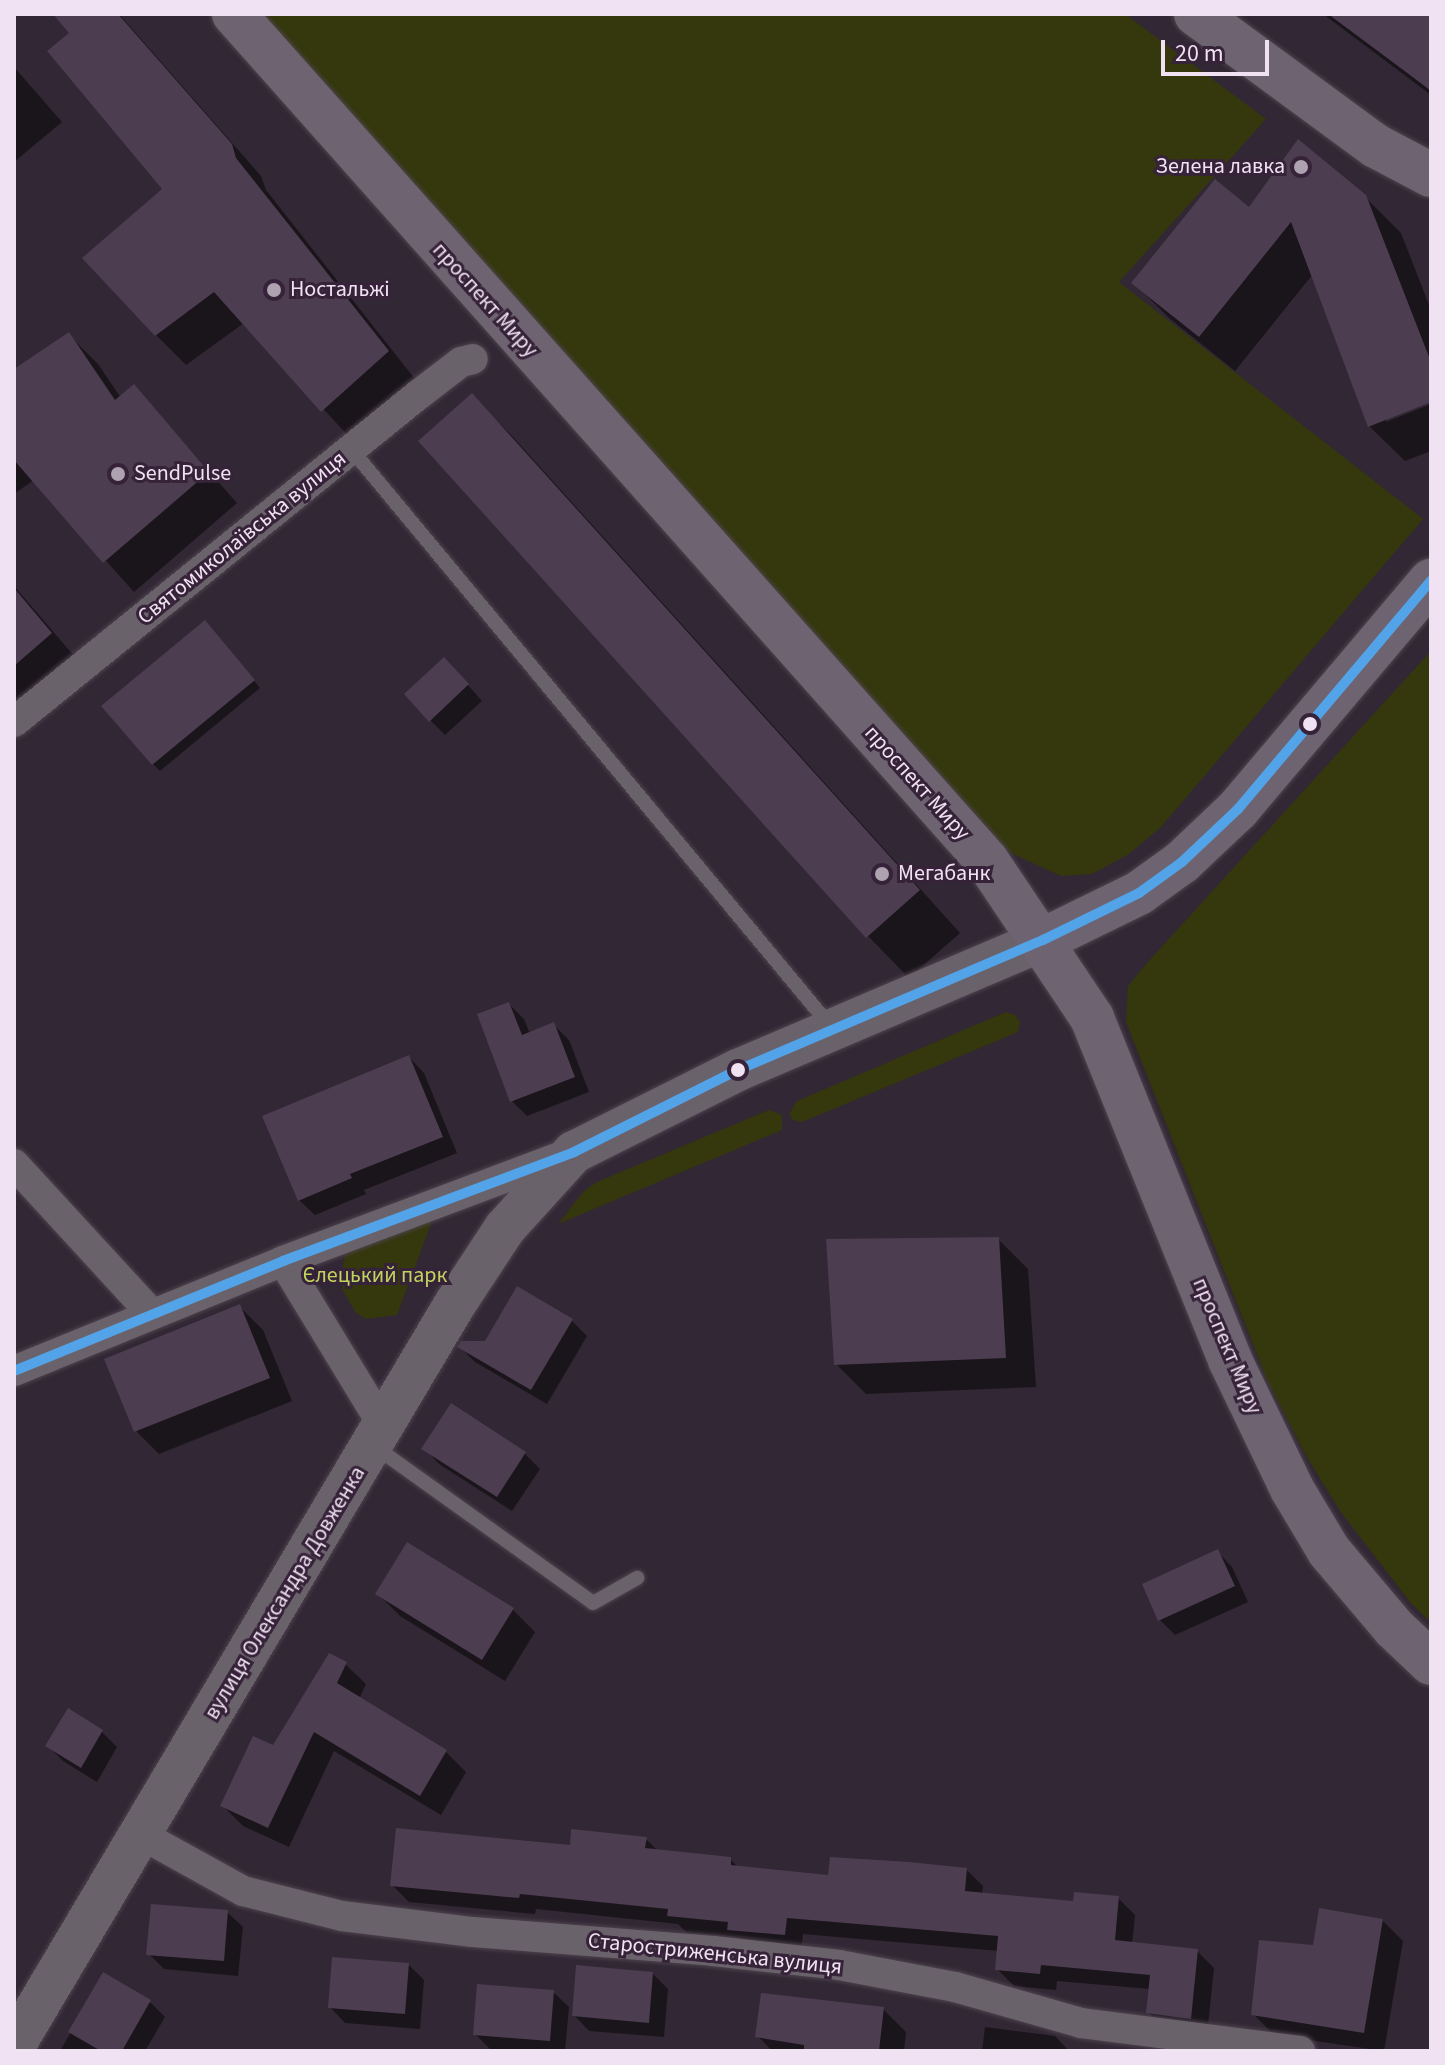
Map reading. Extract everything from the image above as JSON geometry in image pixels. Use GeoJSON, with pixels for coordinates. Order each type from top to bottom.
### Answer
{"type":"FeatureCollection","features":[{"type":"Feature","properties":{"kind":"main road","name":"проспект Миру"},"geometry":{"type":"LineString","coordinates":[[234,14],[987,861],[1043,940],[1092,1018],[1230,1360],[1292,1489],[1329,1551],[1394,1628],[1431,1663]]}},
{"type":"Feature","properties":{"kind":"main road"},"geometry":{"type":"LineString","coordinates":[[1196,14],[1376,146],[1431,175]]}},
{"type":"Feature","properties":{"kind":"main road"},"geometry":{"type":"LineString","coordinates":[[1376,146],[1414,155],[1431,154]]}},
{"type":"Feature","properties":{"kind":"main road"},"geometry":{"type":"LineString","coordinates":[[574,1152],[738,1070],[1043,940],[1139,893],[1182,862],[1238,809],[1431,581]]}},
{"type":"Feature","properties":{"kind":"main road","name":"вулиця Олександра Довженка"},"geometry":{"type":"LineString","coordinates":[[14,2046],[455,1304],[505,1228],[574,1152]]}},
{"type":"Feature","properties":{"kind":"street","name":"Святомиколаївська вулиця"},"geometry":{"type":"LineString","coordinates":[[14,722],[461,362],[473,359]]}},
{"type":"Feature","properties":{"kind":"street"},"geometry":{"type":"LineString","coordinates":[[14,1371],[283,1261],[574,1152]]}},
{"type":"Feature","properties":{"kind":"street"},"geometry":{"type":"LineString","coordinates":[[14,1164],[151,1313]]}},
{"type":"Feature","properties":{"kind":"street"},"geometry":{"type":"LineString","coordinates":[[283,1261],[379,1436]]}},
{"type":"Feature","properties":{"kind":"street","name":"Старостриженська вулиця"},"geometry":{"type":"LineString","coordinates":[[140,1834],[243,1891],[342,1916],[473,1932],[713,1951],[839,1965],[955,1987],[1081,2023],[1300,2051]]}},
{"type":"Feature","properties":{"kind":"lane"},"geometry":{"type":"LineString","coordinates":[[351,449],[834,1030]]}},
{"type":"Feature","properties":{"kind":"lane"},"geometry":{"type":"LineString","coordinates":[[379,1436],[593,1603],[637,1578]]}},
{"type":"Feature","properties":{"kind":"green space"},"geometry":{"type":"Polygon","coordinates":[[[258,14],[1125,14],[1266,119],[1119,282],[1423,519],[1161,827],[1129,854],[1092,874],[1061,876],[1009,852],[258,14]]]}},
{"type":"Feature","properties":{"kind":"green space"},"geometry":{"type":"Polygon","coordinates":[[[1431,651],[1431,1623],[1410,1602],[1340,1511],[1305,1454],[1267,1380],[1126,1022],[1128,986],[1146,964],[1431,651]]]}},
{"type":"Feature","properties":{"kind":"green space"},"geometry":{"type":"Polygon","coordinates":[[[1006,1012],[1015,1015],[1020,1022],[1018,1032],[802,1122],[793,1120],[789,1114],[797,1101],[1006,1012]]]}},
{"type":"Feature","properties":{"kind":"green space"},"geometry":{"type":"Polygon","coordinates":[[[769,1110],[782,1115],[782,1130],[558,1224],[584,1191],[597,1182],[769,1110]]]}},
{"type":"Feature","properties":{"kind":"green space","name":"Єлецький парк"},"geometry":{"type":"Polygon","coordinates":[[[424,1219],[431,1224],[397,1315],[366,1319],[356,1313],[343,1291],[341,1279],[345,1255],[352,1246],[424,1219]]]}},
{"type":"Feature","properties":{"kind":"building"},"geometry":{"type":"Polygon","coordinates":[[[53,14],[118,14],[232,144],[236,158],[389,351],[321,412],[214,292],[155,336],[82,258],[162,189],[47,51],[69,33],[53,14]]]}},
{"type":"Feature","properties":{"kind":"building"},"geometry":{"type":"Polygon","coordinates":[[[1328,14],[1431,14],[1431,91],[1406,72],[1328,14]]]}},
{"type":"Feature","properties":{"kind":"building"},"geometry":{"type":"Polygon","coordinates":[[[1298,139],[1366,195],[1431,362],[1431,402],[1368,427],[1291,222],[1199,337],[1131,283],[1215,179],[1249,207],[1298,139]]]}},
{"type":"Feature","properties":{"kind":"building","name":"SendPulse"},"geometry":{"type":"Polygon","coordinates":[[[69,332],[115,400],[134,384],[209,472],[103,563],[14,460],[14,369],[69,332]]]}},
{"type":"Feature","properties":{"kind":"building"},"geometry":{"type":"Polygon","coordinates":[[[472,393],[920,890],[866,938],[418,441],[472,393]]]}},
{"type":"Feature","properties":{"kind":"building"},"geometry":{"type":"Polygon","coordinates":[[[14,588],[52,633],[14,666],[14,588]]]}},
{"type":"Feature","properties":{"kind":"building"},"geometry":{"type":"Polygon","coordinates":[[[205,620],[255,680],[152,765],[101,706],[205,620]]]}},
{"type":"Feature","properties":{"kind":"building"},"geometry":{"type":"Polygon","coordinates":[[[444,657],[469,684],[429,722],[404,694],[444,657]]]}},
{"type":"Feature","properties":{"kind":"building"},"geometry":{"type":"Polygon","coordinates":[[[509,1002],[522,1035],[554,1022],[575,1077],[510,1102],[477,1014],[509,1002]]]}},
{"type":"Feature","properties":{"kind":"building"},"geometry":{"type":"Polygon","coordinates":[[[409,1055],[443,1137],[350,1174],[352,1178],[298,1201],[262,1116],[409,1055]]]}},
{"type":"Feature","properties":{"kind":"building"},"geometry":{"type":"Polygon","coordinates":[[[999,1237],[1006,1358],[834,1365],[826,1239],[999,1237]]]}},
{"type":"Feature","properties":{"kind":"building"},"geometry":{"type":"Polygon","coordinates":[[[517,1286],[573,1319],[531,1390],[457,1347],[461,1341],[485,1341],[517,1286]]]}},
{"type":"Feature","properties":{"kind":"building"},"geometry":{"type":"Polygon","coordinates":[[[240,1304],[270,1378],[134,1432],[104,1359],[240,1304]]]}},
{"type":"Feature","properties":{"kind":"building"},"geometry":{"type":"Polygon","coordinates":[[[451,1403],[526,1452],[497,1497],[421,1449],[451,1403]]]}},
{"type":"Feature","properties":{"kind":"building"},"geometry":{"type":"Polygon","coordinates":[[[407,1542],[514,1608],[482,1660],[375,1594],[407,1542]]]}},
{"type":"Feature","properties":{"kind":"building"},"geometry":{"type":"Polygon","coordinates":[[[1218,1549],[1235,1586],[1158,1621],[1142,1584],[1218,1549]]]}},
{"type":"Feature","properties":{"kind":"building"},"geometry":{"type":"Polygon","coordinates":[[[329,1653],[347,1662],[337,1683],[447,1750],[420,1796],[314,1732],[268,1828],[220,1806],[253,1736],[273,1745],[329,1653]]]}},
{"type":"Feature","properties":{"kind":"building"},"geometry":{"type":"Polygon","coordinates":[[[68,1708],[103,1730],[81,1768],[45,1746],[68,1708]]]}},
{"type":"Feature","properties":{"kind":"building"},"geometry":{"type":"Polygon","coordinates":[[[396,1828],[570,1845],[571,1829],[647,1837],[645,1848],[731,1857],[731,1865],[828,1875],[830,1857],[909,1862],[967,1868],[965,1891],[1073,1901],[1074,1892],[1119,1896],[1115,1940],[1198,1949],[1191,2019],[1146,2013],[1150,1975],[1041,1965],[1040,1974],[995,1970],[998,1936],[787,1918],[785,1935],[727,1930],[728,1922],[667,1916],[668,1909],[520,1894],[519,1898],[390,1886],[396,1828]]]}},
{"type":"Feature","properties":{"kind":"building"},"geometry":{"type":"Polygon","coordinates":[[[151,1904],[228,1910],[224,1961],[146,1955],[151,1904]]]}},
{"type":"Feature","properties":{"kind":"building"},"geometry":{"type":"Polygon","coordinates":[[[1319,1908],[1383,1919],[1364,2033],[1251,2015],[1259,1940],[1313,1945],[1319,1908]]]}},
{"type":"Feature","properties":{"kind":"building"},"geometry":{"type":"Polygon","coordinates":[[[332,1957],[409,1963],[405,2014],[328,2008],[332,1957]]]}},
{"type":"Feature","properties":{"kind":"building"},"geometry":{"type":"Polygon","coordinates":[[[576,1965],[653,1972],[649,2023],[572,2016],[576,1965]]]}},
{"type":"Feature","properties":{"kind":"building"},"geometry":{"type":"Polygon","coordinates":[[[103,1972],[151,2000],[122,2051],[101,2051],[68,2032],[103,1972]]]}},
{"type":"Feature","properties":{"kind":"building"},"geometry":{"type":"Polygon","coordinates":[[[477,1984],[554,1990],[550,2041],[473,2035],[477,1984]]]}},
{"type":"Feature","properties":{"kind":"building"},"geometry":{"type":"Polygon","coordinates":[[[761,1993],[884,2007],[879,2051],[804,2051],[804,2045],[755,2037],[761,1993]]]}},
{"type":"Feature","properties":{"kind":"transit line"},"geometry":{"type":"LineString","coordinates":[[14,1371],[283,1261],[574,1152],[738,1070],[1043,940],[1139,893],[1182,862],[1238,809],[1431,581]]}},
{"type":"Feature","properties":{"kind":"place","name":"Зелена лавка"},"geometry":{"type":"Point","coordinates":[1301,167]}},
{"type":"Feature","properties":{"kind":"place","name":"Ностальжі"},"geometry":{"type":"Point","coordinates":[274,290]}},
{"type":"Feature","properties":{"kind":"place","name":"SendPulse"},"geometry":{"type":"Point","coordinates":[118,474]}},
{"type":"Feature","properties":{"kind":"place","name":"Мегабанк"},"geometry":{"type":"Point","coordinates":[882,874]}}]}
